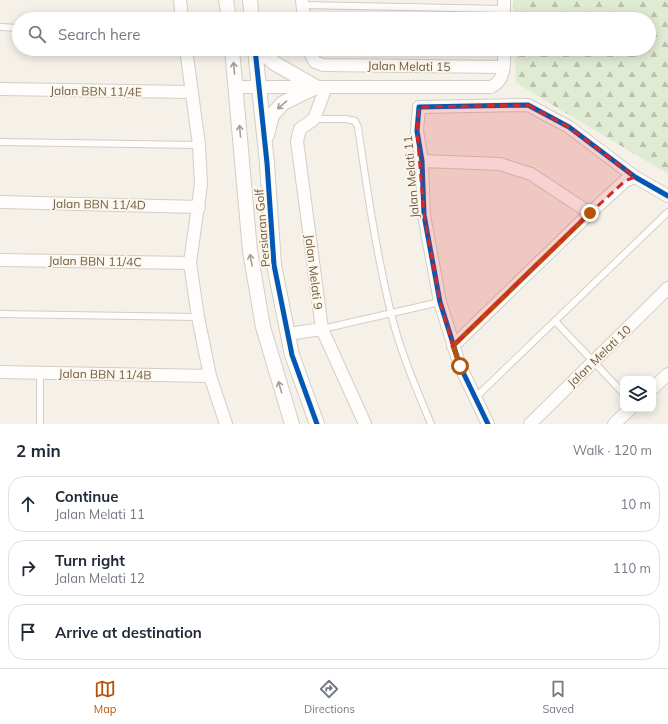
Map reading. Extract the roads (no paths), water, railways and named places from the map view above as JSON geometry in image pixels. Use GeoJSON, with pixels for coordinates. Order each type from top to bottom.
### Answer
{"type":"FeatureCollection","features":[{"type":"Feature","properties":{"kind":"street"},"geometry":{"type":"LineString","coordinates":[[180,0],[181,12]]}},
{"type":"Feature","properties":{"kind":"street"},"geometry":{"type":"LineString","coordinates":[[226,0],[228,12]]}},
{"type":"Feature","properties":{"kind":"street"},"geometry":{"type":"LineString","coordinates":[[250,0],[251,12]]}},
{"type":"Feature","properties":{"kind":"street"},"geometry":{"type":"LineString","coordinates":[[187,56],[199,145],[201,184],[190,263],[198,317],[210,376],[226,424]]}},
{"type":"Feature","properties":{"kind":"street","name":"Persiaran Golf"},"geometry":{"type":"LineString","coordinates":[[233,56],[250,251],[263,327],[289,421]]}},
{"type":"Feature","properties":{"kind":"street","name":"Persiaran Golf"},"geometry":{"type":"LineString","coordinates":[[256,56],[274,265],[292,355],[317,424]]}},
{"type":"Feature","properties":{"kind":"street"},"geometry":{"type":"LineString","coordinates":[[268,56],[274,62],[321,87]]}},
{"type":"Feature","properties":{"kind":"street","name":"Jalan Melati 15"},"geometry":{"type":"LineString","coordinates":[[312,56],[315,62],[323,65],[504,67]]}},
{"type":"Feature","properties":{"kind":"street"},"geometry":{"type":"LineString","coordinates":[[236,87],[492,87],[500,80],[504,67],[504,56]]}},
{"type":"Feature","properties":{"kind":"street"},"geometry":{"type":"LineString","coordinates":[[404,87],[405,66]]}},
{"type":"Feature","properties":{"kind":"street"},"geometry":{"type":"LineString","coordinates":[[314,119],[321,87]]}},
{"type":"Feature","properties":{"kind":"street"},"geometry":{"type":"LineString","coordinates":[[264,144],[272,115],[283,103],[321,87]]}},
{"type":"Feature","properties":{"kind":"street","name":"Jalan BBN 11/4E"},"geometry":{"type":"LineString","coordinates":[[0,89],[192,92]]}},
{"type":"Feature","properties":{"kind":"street","name":"Jalan Melati 11"},"geometry":{"type":"LineString","coordinates":[[488,424],[474,399],[453,346],[440,302],[424,215],[422,161],[417,131],[419,107],[528,105],[569,127],[635,177]]}},
{"type":"Feature","properties":{"kind":"street","name":"Jalan Melati 9"},"geometry":{"type":"LineString","coordinates":[[314,119],[300,128],[297,140],[322,329],[365,424]]}},
{"type":"Feature","properties":{"kind":"street"},"geometry":{"type":"LineString","coordinates":[[422,161],[500,164],[532,174],[590,213]]}},
{"type":"Feature","properties":{"kind":"street"},"geometry":{"type":"LineString","coordinates":[[453,346],[625,181],[635,177],[668,196]]}},
{"type":"Feature","properties":{"kind":"street","name":"Jalan BBN 11/4D"},"geometry":{"type":"LineString","coordinates":[[0,202],[198,207]]}},
{"type":"Feature","properties":{"kind":"street","name":"Jalan BBN 11/4C"},"geometry":{"type":"LineString","coordinates":[[0,260],[190,263]]}},
{"type":"Feature","properties":{"kind":"street","name":"Jalan Melati 10"},"geometry":{"type":"LineString","coordinates":[[530,424],[668,288]]}},
{"type":"Feature","properties":{"kind":"street"},"geometry":{"type":"LineString","coordinates":[[288,334],[322,329]]}},
{"type":"Feature","properties":{"kind":"street","name":"Jalan BBN 11/4B"},"geometry":{"type":"LineString","coordinates":[[0,372],[210,376]]}},
{"type":"Feature","properties":{"kind":"street"},"geometry":{"type":"LineString","coordinates":[[656,385],[668,374]]}},
{"type":"Feature","properties":{"kind":"street"},"geometry":{"type":"LineString","coordinates":[[614,424],[627,412]]}},
{"type":"Feature","properties":{"kind":"lane"},"geometry":{"type":"LineString","coordinates":[[302,3],[504,9]]}},
{"type":"Feature","properties":{"kind":"lane"},"geometry":{"type":"LineString","coordinates":[[0,27],[12,28]]}},
{"type":"Feature","properties":{"kind":"lane"},"geometry":{"type":"LineString","coordinates":[[314,119],[346,119],[355,121],[358,127],[371,215],[391,313],[409,371],[431,424]]}},
{"type":"Feature","properties":{"kind":"lane"},"geometry":{"type":"LineString","coordinates":[[0,142],[199,145]]}},
{"type":"Feature","properties":{"kind":"lane"},"geometry":{"type":"LineString","coordinates":[[474,399],[668,212]]}},
{"type":"Feature","properties":{"kind":"lane"},"geometry":{"type":"LineString","coordinates":[[322,329],[440,302]]}},
{"type":"Feature","properties":{"kind":"lane"},"geometry":{"type":"LineString","coordinates":[[0,314],[198,317]]}},
{"type":"Feature","properties":{"kind":"lane"},"geometry":{"type":"LineString","coordinates":[[555,321],[620,389]]}},
{"type":"Feature","properties":{"kind":"lane"},"geometry":{"type":"LineString","coordinates":[[40,372],[40,424]]}}]}
